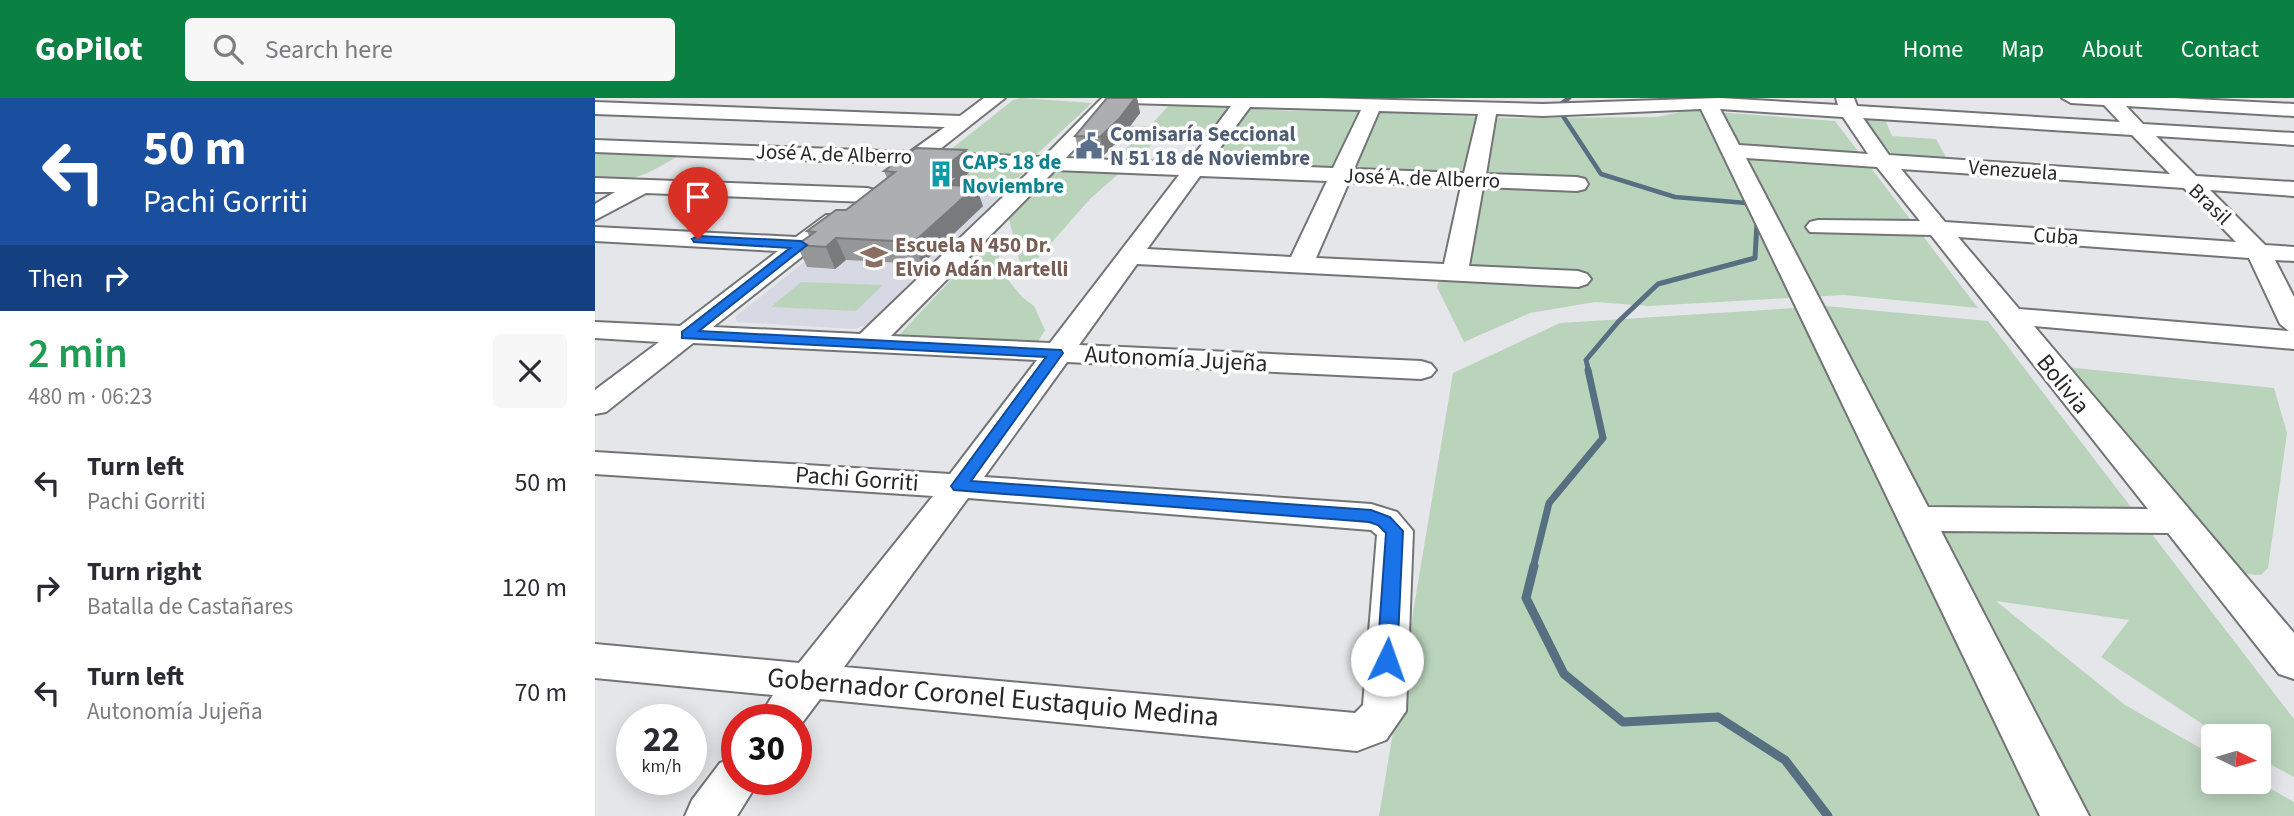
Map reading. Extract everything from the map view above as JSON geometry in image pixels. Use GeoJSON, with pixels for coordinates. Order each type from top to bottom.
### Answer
{"type":"FeatureCollection","features":[{"type":"Feature","properties":{"kind":"street"},"geometry":{"type":"LineString","coordinates":[[595,213],[797,98]]}},
{"type":"Feature","properties":{"kind":"street"},"geometry":{"type":"LineString","coordinates":[[595,405],[996,98]]}},
{"type":"Feature","properties":{"kind":"street"},"geometry":{"type":"LineString","coordinates":[[866,344],[1002,213],[1113,98]]}},
{"type":"Feature","properties":{"kind":"street"},"geometry":{"type":"LineString","coordinates":[[1129,98],[1573,110],[1707,101],[1847,105],[2294,139]]}},
{"type":"Feature","properties":{"kind":"street"},"geometry":{"type":"LineString","coordinates":[[2071,98],[2294,110]]}},
{"type":"Feature","properties":{"kind":"street","name":"Brasil"},"geometry":{"type":"LineString","coordinates":[[2108,99],[2258,251],[2294,324]]}},
{"type":"Feature","properties":{"kind":"street"},"geometry":{"type":"LineString","coordinates":[[1707,101],[2065,816]]}},
{"type":"Feature","properties":{"kind":"street"},"geometry":{"type":"LineString","coordinates":[[791,704],[959,486],[1244,102]]}},
{"type":"Feature","properties":{"kind":"street","name":"Bolivia"},"geometry":{"type":"LineString","coordinates":[[1847,105],[1882,161],[2294,662]]}},
{"type":"Feature","properties":{"kind":"street"},"geometry":{"type":"LineString","coordinates":[[1300,265],[1372,106]]}},
{"type":"Feature","properties":{"kind":"street"},"geometry":{"type":"LineString","coordinates":[[595,108],[965,122]]}},
{"type":"Feature","properties":{"kind":"street"},"geometry":{"type":"LineString","coordinates":[[1455,272],[1488,108]]}},
{"type":"Feature","properties":{"kind":"street","name":"José A. de Alberro"},"geometry":{"type":"LineString","coordinates":[[595,146],[1577,184]]}},
{"type":"Feature","properties":{"kind":"street","name":"Venezuela"},"geometry":{"type":"LineString","coordinates":[[1733,150],[2294,189]]}},
{"type":"Feature","properties":{"kind":"street"},"geometry":{"type":"LineString","coordinates":[[595,184],[867,195]]}},
{"type":"Feature","properties":{"kind":"street","name":"Cuba"},"geometry":{"type":"LineString","coordinates":[[1818,227],[1936,228],[2294,254]]}},
{"type":"Feature","properties":{"kind":"street"},"geometry":{"type":"LineString","coordinates":[[595,234],[801,245]]}},
{"type":"Feature","properties":{"kind":"street"},"geometry":{"type":"LineString","coordinates":[[1129,256],[1578,279]]}},
{"type":"Feature","properties":{"kind":"street"},"geometry":{"type":"LineString","coordinates":[[2008,316],[2294,340]]}},
{"type":"Feature","properties":{"kind":"street","name":"Autonomía Jujeña"},"geometry":{"type":"LineString","coordinates":[[595,330],[1421,370]]}},
{"type":"Feature","properties":{"kind":"street","name":"Pachi Gorriti"},"geometry":{"type":"LineString","coordinates":[[595,463],[1371,516],[1384,521],[1395,531],[1384,711]]}},
{"type":"Feature","properties":{"kind":"street"},"geometry":{"type":"LineString","coordinates":[[1926,519],[2176,521]]}},
{"type":"Feature","properties":{"kind":"street","name":"Gobernador Coronel Eustaquio Medina"},"geometry":{"type":"LineString","coordinates":[[595,661],[1357,732],[1370,727],[1384,711]]}},
{"type":"Feature","properties":{"kind":"street"},"geometry":{"type":"LineString","coordinates":[[709,816],[724,795]]}},
{"type":"Feature","properties":{"kind":"shaded area","name":"Escuela N 450 Dr. Elvio Adán Martelli"},"geometry":{"type":"Polygon","coordinates":[[[892,192],[1000,196],[867,325],[854,329],[737,322],[735,317],[892,192]]]}},
{"type":"Feature","properties":{"kind":"green space"},"geometry":{"type":"Polygon","coordinates":[[[1021,98],[1092,103],[1037,154],[1028,156],[953,153],[950,150],[1013,100],[1021,98]]]}},
{"type":"Feature","properties":{"kind":"green space"},"geometry":{"type":"Polygon","coordinates":[[[1171,103],[1292,111],[1508,118],[1657,117],[1689,110],[1835,121],[1978,308],[1844,295],[1649,306],[1595,302],[1530,313],[1464,342],[1437,287],[1469,178],[1217,176],[1202,136],[1166,132],[1090,199],[1023,275],[1009,219],[1068,158],[1109,158],[1123,151],[1142,134],[1094,131],[1100,125],[1150,126],[1171,103]]]}},
{"type":"Feature","properties":{"kind":"green space"},"geometry":{"type":"Polygon","coordinates":[[[1884,117],[1892,136],[1936,139],[1947,159],[1891,153],[1866,123],[1864,118],[1884,117]]]}},
{"type":"Feature","properties":{"kind":"green space"},"geometry":{"type":"Polygon","coordinates":[[[595,151],[676,154],[677,157],[639,176],[595,179],[595,151]]]}},
{"type":"Feature","properties":{"kind":"green space"},"geometry":{"type":"Polygon","coordinates":[[[977,166],[1023,167],[1026,170],[1000,196],[945,194],[977,166]]]}},
{"type":"Feature","properties":{"kind":"green space"},"geometry":{"type":"Polygon","coordinates":[[[996,232],[1001,271],[1022,297],[1034,306],[1045,330],[1037,343],[899,335],[996,232]]]}},
{"type":"Feature","properties":{"kind":"green space"},"geometry":{"type":"Polygon","coordinates":[[[801,282],[883,285],[856,311],[771,307],[801,282]]]}},
{"type":"Feature","properties":{"kind":"green space"},"geometry":{"type":"Polygon","coordinates":[[[1825,306],[1988,321],[2294,719],[2294,777],[2271,765],[2271,724],[2202,724],[2101,657],[2129,620],[1996,601],[2125,705],[2201,749],[2201,794],[2271,794],[2271,789],[2294,802],[2294,816],[1379,816],[1453,373],[1560,323],[1825,306]]]}},
{"type":"Feature","properties":{"kind":"green space"},"geometry":{"type":"Polygon","coordinates":[[[2065,367],[2274,388],[2287,433],[2268,568],[2261,575],[2245,574],[2227,565],[2065,367]]]}},
{"type":"Feature","properties":{"kind":"building"},"geometry":{"type":"Polygon","coordinates":[[[1107,98],[1135,98],[1119,119],[1100,137],[1075,136],[1107,98]]]}},
{"type":"Feature","properties":{"kind":"building"},"geometry":{"type":"Polygon","coordinates":[[[916,148],[966,150],[935,176],[958,177],[949,185],[976,186],[914,242],[836,238],[826,247],[797,245],[815,232],[807,231],[836,210],[846,210],[895,172],[884,171],[916,148]]]}},
{"type":"Feature","properties":{"kind":"waterway"},"geometry":{"type":"LineString","coordinates":[[1562,103],[1569,98]]}},
{"type":"Feature","properties":{"kind":"waterway"},"geometry":{"type":"LineString","coordinates":[[1563,116],[1601,174],[1675,197],[1746,203],[1755,219]]}},
{"type":"Feature","properties":{"kind":"waterway"},"geometry":{"type":"LineString","coordinates":[[1589,372],[1586,360],[1619,321],[1658,284],[1755,258],[1757,222],[1754,217]]}},
{"type":"Feature","properties":{"kind":"waterway"},"geometry":{"type":"LineString","coordinates":[[1533,568],[1549,503],[1603,438],[1588,370]]}},
{"type":"Feature","properties":{"kind":"waterway"},"geometry":{"type":"LineString","coordinates":[[1534,566],[1526,598],[1564,674],[1623,722],[1718,717],[1785,760],[1828,816]]}},
{"type":"Feature","properties":{"kind":"place","name":"Comisaría Seccional N 51 18 de Noviembre"},"geometry":{"type":"Point","coordinates":[1089,146]}},
{"type":"Feature","properties":{"kind":"place","name":"CAPs 18 de Noviembre"},"geometry":{"type":"Point","coordinates":[941,174]}},
{"type":"Feature","properties":{"kind":"place","name":"Escuela N 450 Dr. Elvio Adán Martelli"},"geometry":{"type":"Point","coordinates":[874,257]}},
{"type":"Feature","properties":{"kind":"route"},"geometry":{"type":"LineString","coordinates":[[698,239],[801,245],[686,335],[1056,353],[959,486],[1371,516],[1384,521],[1395,531],[1387,660]]}}]}
